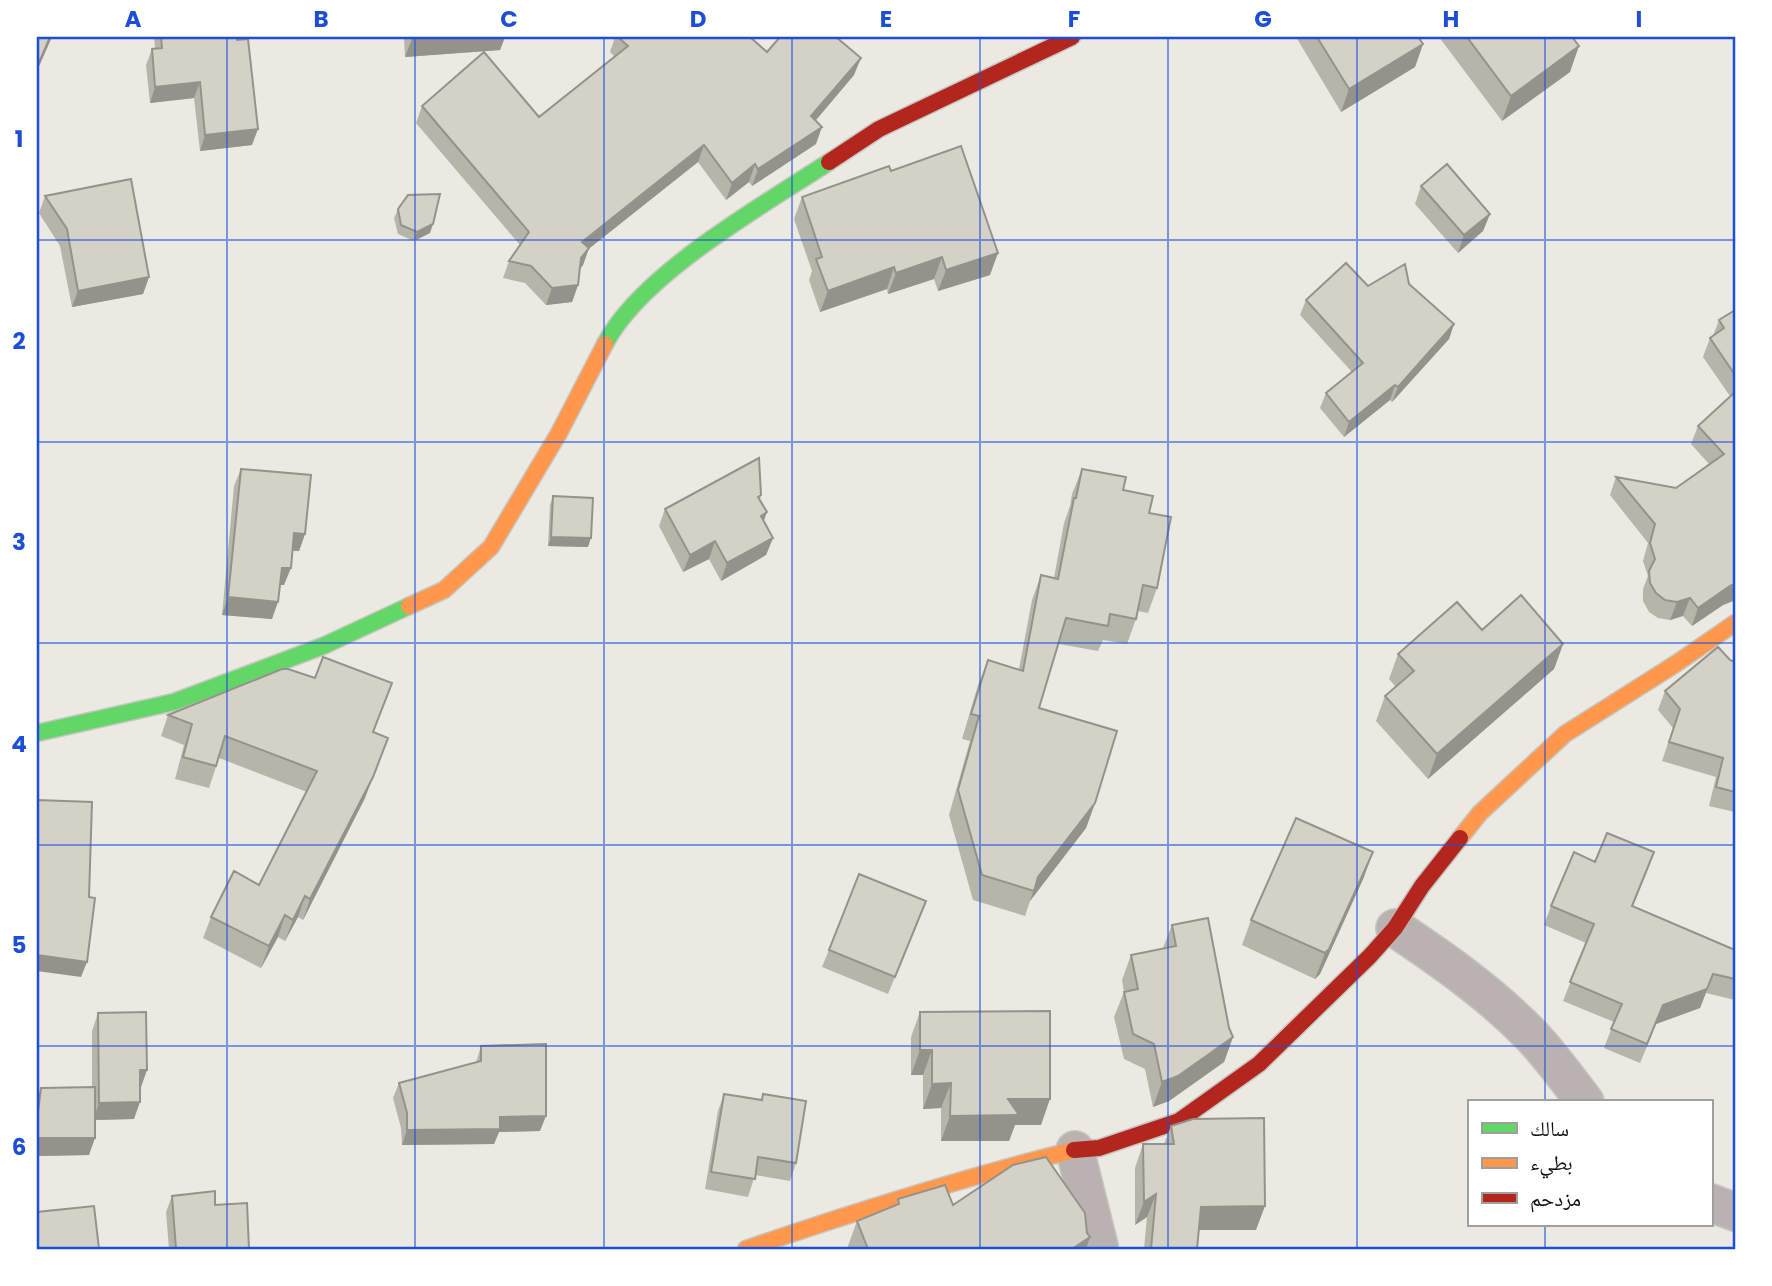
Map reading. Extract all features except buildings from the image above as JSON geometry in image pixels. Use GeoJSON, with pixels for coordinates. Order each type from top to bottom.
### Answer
{"type":"FeatureCollection","features":[{"type":"Feature","properties":{"kind":"street"},"geometry":{"type":"LineString","coordinates":[[37,733],[174,702],[323,646],[444,590],[491,547],[559,433],[610,334],[652,285],[730,227],[878,129],[1072,37]]}},
{"type":"Feature","properties":{"kind":"street"},"geometry":{"type":"LineString","coordinates":[[746,1249],[981,1173],[1075,1150],[1099,1148],[1179,1121],[1268,1056],[1370,956],[1395,928],[1422,886],[1480,813],[1565,734],[1735,623]]}},
{"type":"Feature","properties":{"kind":"street"},"geometry":{"type":"LineString","coordinates":[[1395,928],[1452,966],[1496,1001],[1532,1036],[1583,1100]]}},
{"type":"Feature","properties":{"kind":"street"},"geometry":{"type":"LineString","coordinates":[[1075,1150],[1099,1246],[1097,1249]]}},
{"type":"Feature","properties":{"kind":"street"},"geometry":{"type":"LineString","coordinates":[[1712,1203],[1735,1212]]}},
{"type":"Feature","properties":{"kind":"traffic: fast"},"geometry":{"type":"LineString","coordinates":[[605,344],[622,318],[674,267],[738,220],[829,162]]}},
{"type":"Feature","properties":{"kind":"traffic: fast"},"geometry":{"type":"LineString","coordinates":[[37,733],[174,702],[323,646],[409,606]]}},
{"type":"Feature","properties":{"kind":"traffic: slow"},"geometry":{"type":"LineString","coordinates":[[409,606],[444,590],[491,547],[559,433],[605,344]]}},
{"type":"Feature","properties":{"kind":"traffic: slow"},"geometry":{"type":"LineString","coordinates":[[1460,838],[1480,813],[1565,734],[1735,623]]}},
{"type":"Feature","properties":{"kind":"traffic: slow"},"geometry":{"type":"LineString","coordinates":[[746,1249],[908,1196],[1074,1150]]}},
{"type":"Feature","properties":{"kind":"traffic: jam"},"geometry":{"type":"LineString","coordinates":[[829,162],[879,129],[1072,37]]}},
{"type":"Feature","properties":{"kind":"traffic: jam"},"geometry":{"type":"LineString","coordinates":[[1074,1150],[1099,1148],[1179,1121],[1259,1064],[1370,956],[1395,928],[1422,886],[1460,838]]}}]}
